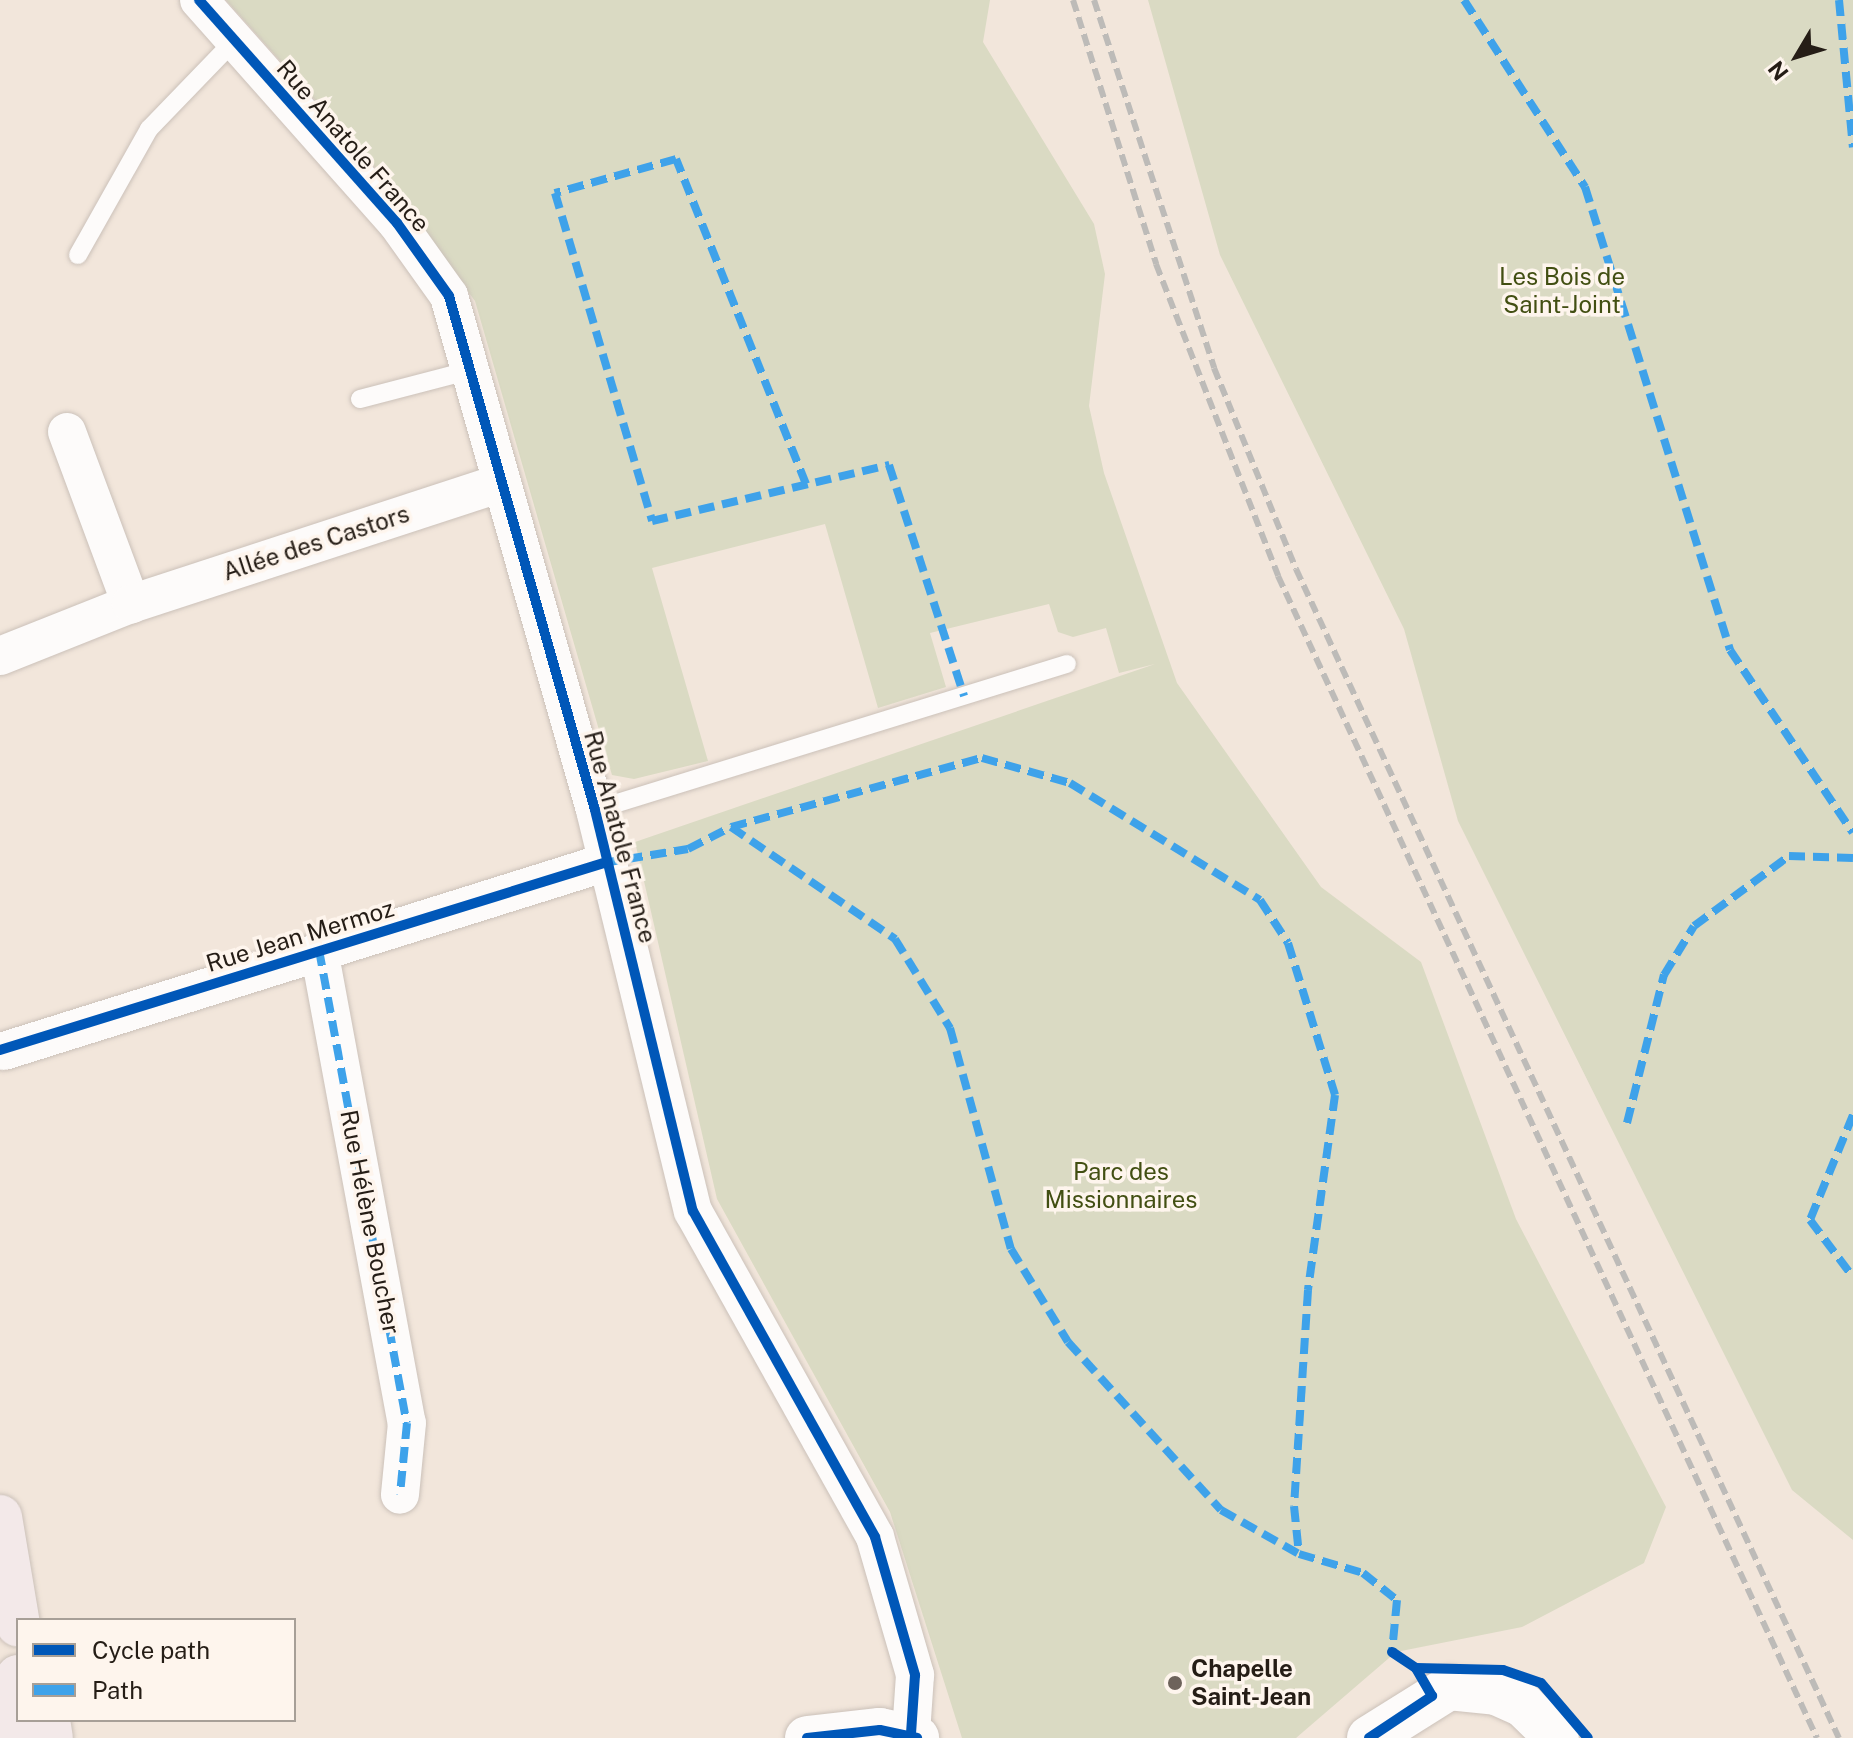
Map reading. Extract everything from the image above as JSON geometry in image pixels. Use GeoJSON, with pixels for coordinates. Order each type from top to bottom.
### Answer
{"type":"FeatureCollection","features":[{"type":"Feature","properties":{"kind":"main road"},"geometry":{"type":"LineString","coordinates":[[0,1517],[17,1618]]}},
{"type":"Feature","properties":{"kind":"main road"},"geometry":{"type":"LineString","coordinates":[[15,1738],[16,1718]]}},
{"type":"Feature","properties":{"kind":"street","name":"Rue Anatole France"},"geometry":{"type":"LineString","coordinates":[[199,0],[406,235],[449,296],[595,810],[693,1211],[875,1537],[915,1675],[914,1735]]}},
{"type":"Feature","properties":{"kind":"street"},"geometry":{"type":"LineString","coordinates":[[67,432],[131,604]]}},
{"type":"Feature","properties":{"kind":"street","name":"Allée des Castors"},"geometry":{"type":"LineString","coordinates":[[0,656],[131,604],[502,483]]}},
{"type":"Feature","properties":{"kind":"street","name":"Rue Jean Mermoz"},"geometry":{"type":"LineString","coordinates":[[4,1051],[607,862]]}},
{"type":"Feature","properties":{"kind":"street","name":"Rue Hélène Boucher"},"geometry":{"type":"LineString","coordinates":[[319,950],[407,1423],[400,1495]]}},
{"type":"Feature","properties":{"kind":"street"},"geometry":{"type":"LineString","coordinates":[[1369,1738],[1449,1688],[1496,1693],[1523,1705],[1557,1738]]}},
{"type":"Feature","properties":{"kind":"street"},"geometry":{"type":"LineString","coordinates":[[807,1738],[914,1735]]}},
{"type":"Feature","properties":{"kind":"lane"},"geometry":{"type":"LineString","coordinates":[[78,255],[149,129],[235,40]]}},
{"type":"Feature","properties":{"kind":"lane"},"geometry":{"type":"LineString","coordinates":[[360,399],[471,370]]}},
{"type":"Feature","properties":{"kind":"lane"},"geometry":{"type":"LineString","coordinates":[[595,810],[1067,664]]}},
{"type":"Feature","properties":{"kind":"green space","name":"Parc des Missionnaires"},"geometry":{"type":"Polygon","coordinates":[[[226,0],[990,0],[983,42],[1094,224],[1105,274],[1089,406],[1104,473],[1177,683],[1321,887],[1421,962],[1516,1219],[1666,1507],[1644,1563],[1522,1627],[1396,1652],[1296,1738],[962,1738],[890,1512],[717,1199],[635,842],[1155,664],[1119,673],[1106,628],[1073,637],[1058,632],[1049,604],[930,633],[946,687],[878,708],[825,524],[652,568],[708,761],[634,779],[612,775],[475,301],[380,173],[226,0]]]}},
{"type":"Feature","properties":{"kind":"green space","name":"Les Bois de Saint-Joint"},"geometry":{"type":"Polygon","coordinates":[[[1148,0],[1853,0],[1853,1540],[1792,1490],[1458,821],[1404,629],[1220,255],[1148,0]]]}},
{"type":"Feature","properties":{"kind":"railway"},"geometry":{"type":"LineString","coordinates":[[1073,0],[1156,264],[1278,576],[1817,1738]]}},
{"type":"Feature","properties":{"kind":"railway"},"geometry":{"type":"LineString","coordinates":[[1094,0],[1214,368],[1296,569],[1839,1738]]}},
{"type":"Feature","properties":{"kind":"marked path"},"geometry":{"type":"LineString","coordinates":[[1464,0],[1585,187],[1730,650],[1853,833]]}},
{"type":"Feature","properties":{"kind":"marked path"},"geometry":{"type":"LineString","coordinates":[[1839,0],[1853,147]]}},
{"type":"Feature","properties":{"kind":"marked path"},"geometry":{"type":"LineString","coordinates":[[806,484],[676,159],[555,193],[652,521],[889,465],[964,696]]}},
{"type":"Feature","properties":{"kind":"marked path"},"geometry":{"type":"LineString","coordinates":[[603,863],[688,849],[731,827],[982,758],[1070,783],[1260,900],[1288,943],[1335,1095],[1308,1290],[1294,1506],[1299,1554],[1363,1573],[1397,1600],[1392,1652],[1398,1656]]}},
{"type":"Feature","properties":{"kind":"marked path"},"geometry":{"type":"LineString","coordinates":[[731,827],[895,939],[950,1028],[1011,1249],[1068,1342],[1221,1510],[1299,1554]]}},
{"type":"Feature","properties":{"kind":"marked path"},"geometry":{"type":"LineString","coordinates":[[1627,1123],[1664,975],[1694,926],[1789,856],[1853,858]]}},
{"type":"Feature","properties":{"kind":"marked path"},"geometry":{"type":"LineString","coordinates":[[319,950],[407,1423],[400,1495]]}},
{"type":"Feature","properties":{"kind":"marked path"},"geometry":{"type":"LineString","coordinates":[[1853,1115],[1810,1220],[1853,1277]]}},
{"type":"Feature","properties":{"kind":"cycle path"},"geometry":{"type":"LineString","coordinates":[[199,0],[397,223],[449,296],[595,810],[693,1211],[875,1537],[915,1675],[911,1733]]}},
{"type":"Feature","properties":{"kind":"cycle path"},"geometry":{"type":"LineString","coordinates":[[0,1050],[607,862]]}},
{"type":"Feature","properties":{"kind":"cycle path"},"geometry":{"type":"LineString","coordinates":[[1392,1652],[1416,1668],[1503,1670],[1541,1683],[1588,1738]]}},
{"type":"Feature","properties":{"kind":"cycle path"},"geometry":{"type":"LineString","coordinates":[[1369,1738],[1432,1696],[1416,1668]]}},
{"type":"Feature","properties":{"kind":"cycle path"},"geometry":{"type":"LineString","coordinates":[[807,1738],[880,1730],[917,1738]]}},
{"type":"Feature","properties":{"kind":"place","name":"Chapelle Saint-Jean"},"geometry":{"type":"Point","coordinates":[1175,1683]}}]}
